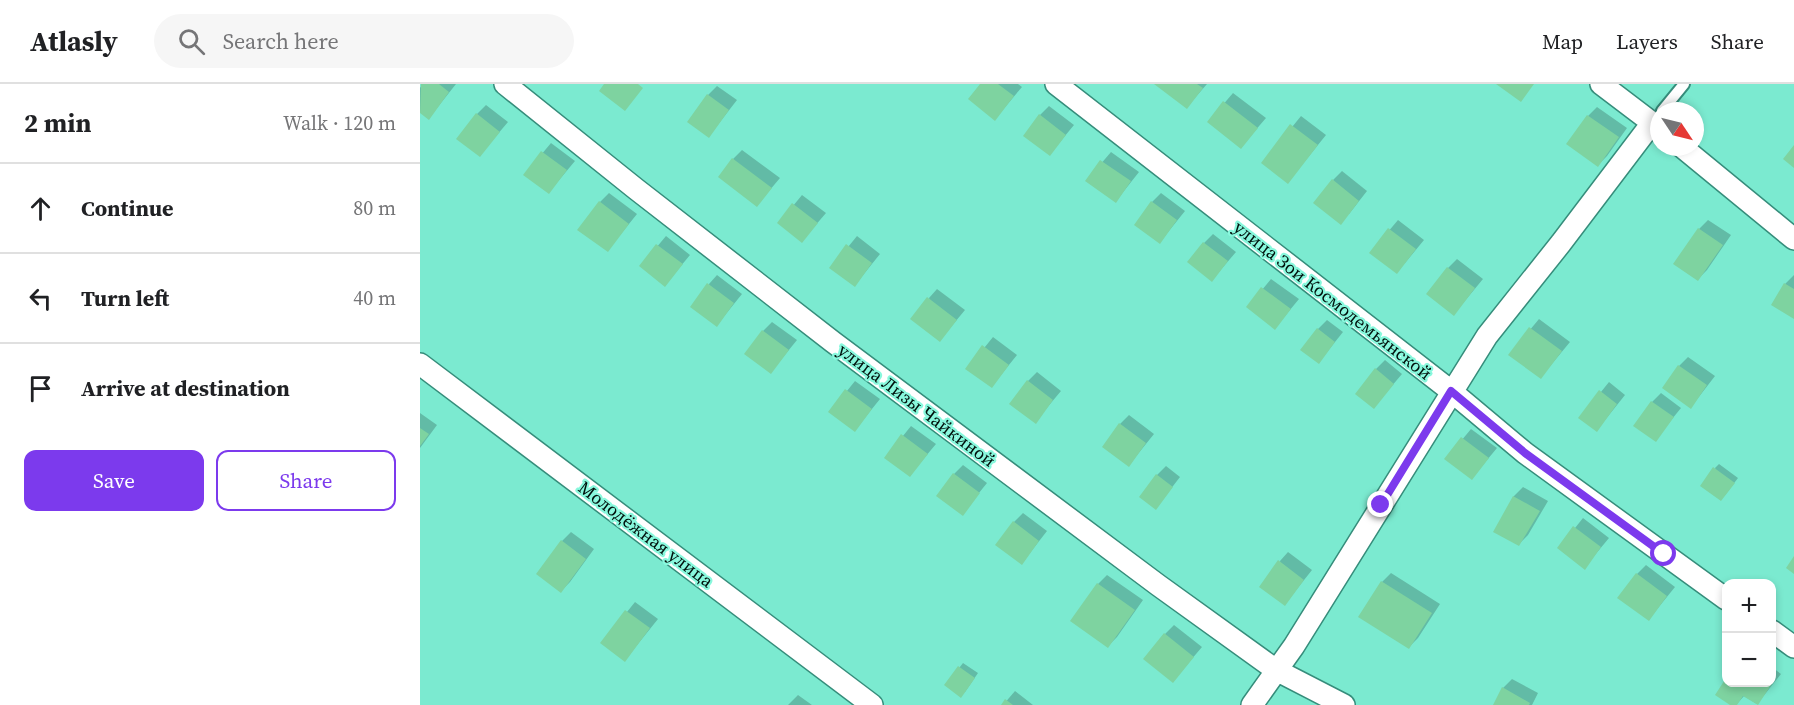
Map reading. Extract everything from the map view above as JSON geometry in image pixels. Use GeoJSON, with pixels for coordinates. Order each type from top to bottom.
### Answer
{"type":"FeatureCollection","features":[{"type":"Feature","properties":{"kind":"street","name":"улица Лизы Чайкиной"},"geometry":{"type":"LineString","coordinates":[[505,84],[833,342],[1158,585],[1276,670],[1344,705]]}},
{"type":"Feature","properties":{"kind":"street","name":"улица Зои Космодемьянской"},"geometry":{"type":"LineString","coordinates":[[1056,84],[1451,391],[1525,453],[1722,596]]}},
{"type":"Feature","properties":{"kind":"street"},"geometry":{"type":"LineString","coordinates":[[1601,84],[1650,114]]}},
{"type":"Feature","properties":{"kind":"street"},"geometry":{"type":"LineString","coordinates":[[1252,705],[1294,646],[1487,336],[1650,129]]}},
{"type":"Feature","properties":{"kind":"street"},"geometry":{"type":"LineString","coordinates":[[1693,156],[1794,239]]}},
{"type":"Feature","properties":{"kind":"street","name":"Молодёжная улица"},"geometry":{"type":"LineString","coordinates":[[420,364],[872,705]]}},
{"type":"Feature","properties":{"kind":"street"},"geometry":{"type":"LineString","coordinates":[[1775,633],[1794,647]]}},
{"type":"Feature","properties":{"kind":"lane"},"geometry":{"type":"LineString","coordinates":[[1671,102],[1684,84]]}},
{"type":"Feature","properties":{"kind":"building"},"geometry":{"type":"Polygon","coordinates":[[[421,84],[439,84],[449,92],[429,120],[420,113],[421,84]]]}},
{"type":"Feature","properties":{"kind":"building"},"geometry":{"type":"Polygon","coordinates":[[[604,84],[638,84],[643,88],[625,111],[599,91],[604,84]]]}},
{"type":"Feature","properties":{"kind":"building"},"geometry":{"type":"Polygon","coordinates":[[[980,84],[998,84],[1014,96],[995,121],[968,99],[980,84]]]}},
{"type":"Feature","properties":{"kind":"building"},"geometry":{"type":"Polygon","coordinates":[[[1154,84],[1197,84],[1203,88],[1187,109],[1154,84]]]}},
{"type":"Feature","properties":{"kind":"building"},"geometry":{"type":"Polygon","coordinates":[[[1496,84],[1534,84],[1521,102],[1496,84]]]}},
{"type":"Feature","properties":{"kind":"building"},"geometry":{"type":"Polygon","coordinates":[[[707,94],[729,110],[709,138],[687,122],[707,94]]]}},
{"type":"Feature","properties":{"kind":"building"},"geometry":{"type":"Polygon","coordinates":[[[1223,101],[1258,128],[1241,149],[1207,122],[1223,101]]]}},
{"type":"Feature","properties":{"kind":"building"},"geometry":{"type":"Polygon","coordinates":[[[476,113],[500,132],[480,157],[456,139],[476,113]]]}},
{"type":"Feature","properties":{"kind":"building"},"geometry":{"type":"Polygon","coordinates":[[[1039,114],[1066,135],[1050,156],[1023,136],[1039,114]]]}},
{"type":"Feature","properties":{"kind":"building"},"geometry":{"type":"Polygon","coordinates":[[[1587,115],[1619,137],[1598,167],[1566,144],[1587,115]]]}},
{"type":"Feature","properties":{"kind":"building"},"geometry":{"type":"Polygon","coordinates":[[[1290,124],[1318,145],[1288,184],[1261,163],[1290,124]]]}},
{"type":"Feature","properties":{"kind":"building"},"geometry":{"type":"Polygon","coordinates":[[[1794,145],[1794,168],[1783,159],[1794,145]]]}},
{"type":"Feature","properties":{"kind":"building"},"geometry":{"type":"Polygon","coordinates":[[[541,151],[567,170],[549,194],[523,175],[541,151]]]}},
{"type":"Feature","properties":{"kind":"building"},"geometry":{"type":"Polygon","coordinates":[[[732,158],[772,188],[757,207],[718,177],[732,158]]]}},
{"type":"Feature","properties":{"kind":"building"},"geometry":{"type":"Polygon","coordinates":[[[1100,160],[1131,181],[1116,203],[1085,181],[1100,160]]]}},
{"type":"Feature","properties":{"kind":"building"},"geometry":{"type":"Polygon","coordinates":[[[1332,179],[1359,201],[1341,225],[1313,203],[1332,179]]]}},
{"type":"Feature","properties":{"kind":"building"},"geometry":{"type":"Polygon","coordinates":[[[599,201],[629,224],[608,252],[577,230],[599,201]]]}},
{"type":"Feature","properties":{"kind":"building"},"geometry":{"type":"Polygon","coordinates":[[[1151,201],[1177,220],[1160,244],[1134,225],[1151,201]]]}},
{"type":"Feature","properties":{"kind":"building"},"geometry":{"type":"Polygon","coordinates":[[[792,203],[818,223],[802,243],[777,223],[792,203]]]}},
{"type":"Feature","properties":{"kind":"building"},"geometry":{"type":"Polygon","coordinates":[[[1388,228],[1416,249],[1397,274],[1369,253],[1388,228]]]}},
{"type":"Feature","properties":{"kind":"building"},"geometry":{"type":"Polygon","coordinates":[[[1698,228],[1723,245],[1698,281],[1673,264],[1698,228]]]}},
{"type":"Feature","properties":{"kind":"building"},"geometry":{"type":"Polygon","coordinates":[[[1203,242],[1228,261],[1212,282],[1187,262],[1203,242]]]}},
{"type":"Feature","properties":{"kind":"building"},"geometry":{"type":"Polygon","coordinates":[[[656,244],[683,264],[665,287],[639,266],[656,244]]]}},
{"type":"Feature","properties":{"kind":"building"},"geometry":{"type":"Polygon","coordinates":[[[846,244],[872,263],[855,287],[829,268],[846,244]]]}},
{"type":"Feature","properties":{"kind":"building"},"geometry":{"type":"Polygon","coordinates":[[[1447,267],[1475,288],[1454,316],[1426,294],[1447,267]]]}},
{"type":"Feature","properties":{"kind":"building"},"geometry":{"type":"Polygon","coordinates":[[[707,283],[734,303],[717,327],[690,307],[707,283]]]}},
{"type":"Feature","properties":{"kind":"building"},"geometry":{"type":"Polygon","coordinates":[[[1784,283],[1794,289],[1794,319],[1771,305],[1784,283]]]}},
{"type":"Feature","properties":{"kind":"building"},"geometry":{"type":"Polygon","coordinates":[[[1261,287],[1291,309],[1275,330],[1246,307],[1261,287]]]}},
{"type":"Feature","properties":{"kind":"building"},"geometry":{"type":"Polygon","coordinates":[[[927,297],[957,320],[940,342],[910,319],[927,297]]]}},
{"type":"Feature","properties":{"kind":"building"},"geometry":{"type":"Polygon","coordinates":[[[1529,327],[1562,351],[1541,379],[1508,355],[1529,327]]]}},
{"type":"Feature","properties":{"kind":"building"},"geometry":{"type":"Polygon","coordinates":[[[1317,328],[1335,342],[1319,364],[1300,350],[1317,328]]]}},
{"type":"Feature","properties":{"kind":"building"},"geometry":{"type":"Polygon","coordinates":[[[762,330],[789,350],[771,374],[744,354],[762,330]]]}},
{"type":"Feature","properties":{"kind":"building"},"geometry":{"type":"Polygon","coordinates":[[[982,345],[1009,365],[992,388],[965,369],[982,345]]]}},
{"type":"Feature","properties":{"kind":"building"},"geometry":{"type":"Polygon","coordinates":[[[1678,365],[1707,385],[1691,409],[1662,388],[1678,365]]]}},
{"type":"Feature","properties":{"kind":"building"},"geometry":{"type":"Polygon","coordinates":[[[1375,368],[1394,384],[1374,409],[1355,394],[1375,368]]]}},
{"type":"Feature","properties":{"kind":"building"},"geometry":{"type":"Polygon","coordinates":[[[1027,380],[1053,400],[1036,424],[1009,404],[1027,380]]]}},
{"type":"Feature","properties":{"kind":"building"},"geometry":{"type":"Polygon","coordinates":[[[845,389],[872,409],[855,432],[828,412],[845,389]]]}},
{"type":"Feature","properties":{"kind":"building"},"geometry":{"type":"Polygon","coordinates":[[[1599,390],[1617,404],[1597,432],[1578,418],[1599,390]]]}},
{"type":"Feature","properties":{"kind":"building"},"geometry":{"type":"Polygon","coordinates":[[[1651,401],[1674,417],[1656,442],[1633,426],[1651,401]]]}},
{"type":"Feature","properties":{"kind":"building"},"geometry":{"type":"Polygon","coordinates":[[[1119,423],[1146,443],[1129,467],[1102,447],[1119,423]]]}},
{"type":"Feature","properties":{"kind":"building"},"geometry":{"type":"Polygon","coordinates":[[[420,428],[429,434],[420,446],[420,428]]]}},
{"type":"Feature","properties":{"kind":"building"},"geometry":{"type":"Polygon","coordinates":[[[901,434],[928,454],[910,477],[884,458],[901,434]]]}},
{"type":"Feature","properties":{"kind":"building"},"geometry":{"type":"Polygon","coordinates":[[[1461,437],[1489,458],[1472,480],[1444,459],[1461,437]]]}},
{"type":"Feature","properties":{"kind":"building"},"geometry":{"type":"Polygon","coordinates":[[[1713,467],[1735,483],[1721,501],[1700,486],[1713,467]]]}},
{"type":"Feature","properties":{"kind":"building"},"geometry":{"type":"Polygon","coordinates":[[[953,473],[980,493],[963,516],[936,496],[953,473]]]}},
{"type":"Feature","properties":{"kind":"building"},"geometry":{"type":"Polygon","coordinates":[[[1156,474],[1173,487],[1156,510],[1139,497],[1156,474]]]}},
{"type":"Feature","properties":{"kind":"building"},"geometry":{"type":"Polygon","coordinates":[[[1513,496],[1540,511],[1519,546],[1493,532],[1513,496]]]}},
{"type":"Feature","properties":{"kind":"building"},"geometry":{"type":"Polygon","coordinates":[[[1013,521],[1039,541],[1022,565],[995,545],[1013,521]]]}},
{"type":"Feature","properties":{"kind":"building"},"geometry":{"type":"Polygon","coordinates":[[[1573,526],[1601,547],[1585,570],[1557,548],[1573,526]]]}},
{"type":"Feature","properties":{"kind":"building"},"geometry":{"type":"Polygon","coordinates":[[[561,540],[586,559],[561,593],[536,574],[561,540]]]}},
{"type":"Feature","properties":{"kind":"building"},"geometry":{"type":"Polygon","coordinates":[[[1794,556],[1794,574],[1786,568],[1794,556]]]}},
{"type":"Feature","properties":{"kind":"building"},"geometry":{"type":"Polygon","coordinates":[[[1278,560],[1304,580],[1285,606],[1259,587],[1278,560]]]}},
{"type":"Feature","properties":{"kind":"building"},"geometry":{"type":"Polygon","coordinates":[[[1636,573],[1667,596],[1649,621],[1617,598],[1636,573]]]}},
{"type":"Feature","properties":{"kind":"building"},"geometry":{"type":"Polygon","coordinates":[[[1381,581],[1432,613],[1409,649],[1358,617],[1381,581]]]}},
{"type":"Feature","properties":{"kind":"building"},"geometry":{"type":"Polygon","coordinates":[[[1097,583],[1135,610],[1108,648],[1070,621],[1097,583]]]}},
{"type":"Feature","properties":{"kind":"building"},"geometry":{"type":"Polygon","coordinates":[[[625,610],[650,628],[625,662],[600,643],[625,610]]]}},
{"type":"Feature","properties":{"kind":"building"},"geometry":{"type":"Polygon","coordinates":[[[1164,633],[1194,657],[1173,683],[1143,659],[1164,633]]]}},
{"type":"Feature","properties":{"kind":"building"},"geometry":{"type":"Polygon","coordinates":[[[958,666],[975,678],[961,698],[944,685],[958,666]]]}},
{"type":"Feature","properties":{"kind":"building"},"geometry":{"type":"Polygon","coordinates":[[[1722,684],[1722,687],[1770,687],[1758,705],[1743,696],[1737,705],[1730,705],[1715,695],[1722,684]]]}},
{"type":"Feature","properties":{"kind":"building"},"geometry":{"type":"Polygon","coordinates":[[[1502,687],[1530,703],[1529,705],[1493,705],[1502,687]]]}},
{"type":"Feature","properties":{"kind":"building"},"geometry":{"type":"Polygon","coordinates":[[[1005,699],[1013,705],[1001,705],[1005,699]]]}},
{"type":"Feature","properties":{"kind":"route"},"geometry":{"type":"LineString","coordinates":[[1381,505],[1451,391],[1525,453],[1664,554]]}}]}
